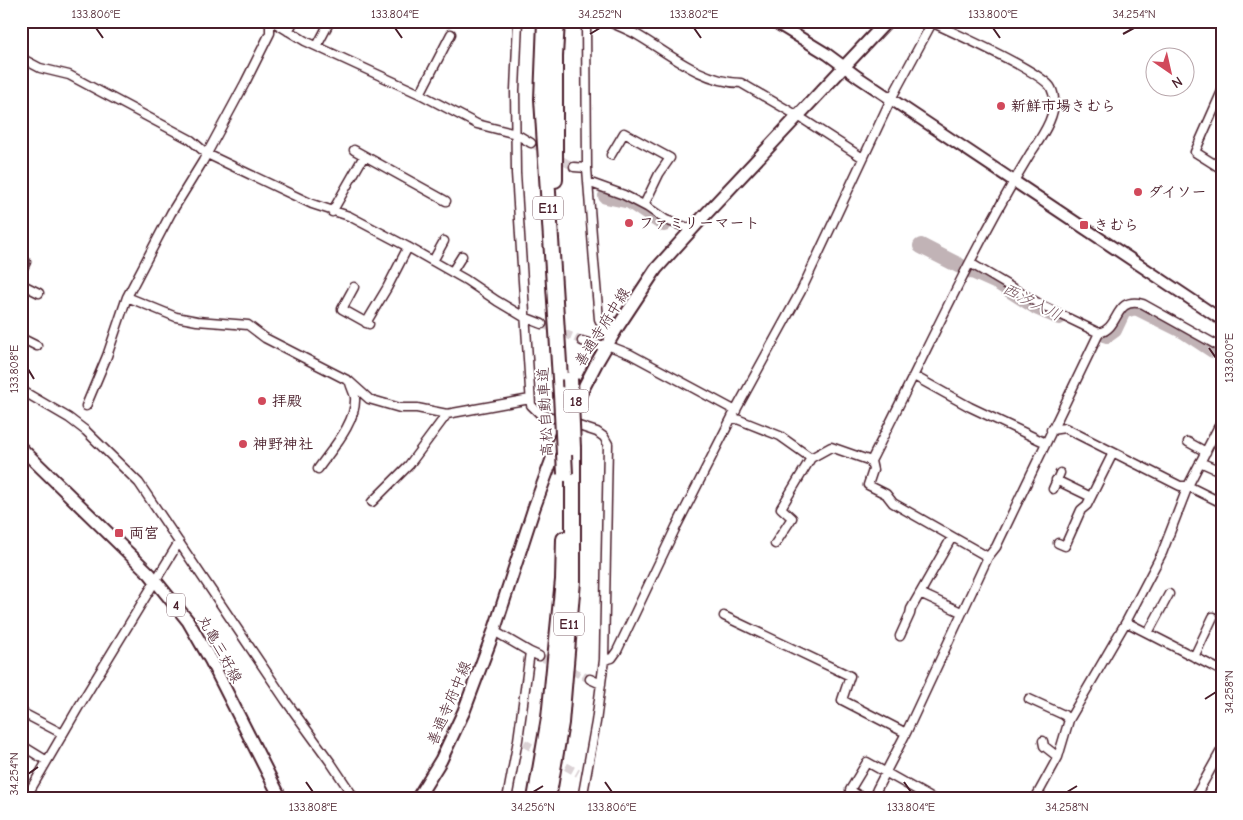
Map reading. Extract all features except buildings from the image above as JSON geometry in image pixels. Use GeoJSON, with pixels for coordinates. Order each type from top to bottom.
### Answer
{"type":"FeatureCollection","features":[{"type":"Feature","properties":{"kind":"highway","name":"高松自動車道"},"geometry":{"type":"LineString","coordinates":[[535,799],[548,718],[563,580],[565,474],[542,99],[545,21]]}},
{"type":"Feature","properties":{"kind":"highway","name":"高松自動車道"},"geometry":{"type":"LineString","coordinates":[[548,799],[561,723],[573,581],[573,448],[570,379],[555,176],[555,56],[557,21]]}},
{"type":"Feature","properties":{"kind":"main road","name":"善通寺府中線"},"geometry":{"type":"LineString","coordinates":[[417,799],[441,760],[464,711],[494,631],[534,508],[566,422],[610,340],[656,269],[887,21]]}},
{"type":"Feature","properties":{"kind":"main road","name":"丸亀三好線"},"geometry":{"type":"LineString","coordinates":[[21,448],[156,581],[188,621],[281,799]]}},
{"type":"Feature","properties":{"kind":"street"},"geometry":{"type":"LineString","coordinates":[[86,406],[107,356],[127,297],[171,213],[207,154],[270,33],[271,21],[317,46],[420,94],[477,124],[516,134],[531,142]]}},
{"type":"Feature","properties":{"kind":"street"},"geometry":{"type":"LineString","coordinates":[[288,31],[294,21]]}},
{"type":"Feature","properties":{"kind":"street"},"geometry":{"type":"LineString","coordinates":[[518,21],[515,90],[516,173],[531,405],[539,413],[597,432],[608,444],[604,660],[601,684],[582,774],[582,799]]}},
{"type":"Feature","properties":{"kind":"street"},"geometry":{"type":"LineString","coordinates":[[586,21],[587,168],[599,319],[610,340],[630,354],[734,414],[780,436],[811,458]]}},
{"type":"Feature","properties":{"kind":"street"},"geometry":{"type":"LineString","coordinates":[[607,21],[636,34],[698,72],[732,83],[741,83],[798,116],[863,158]]}},
{"type":"Feature","properties":{"kind":"street"},"geometry":{"type":"LineString","coordinates":[[773,21],[827,54],[844,68],[1222,320]]}},
{"type":"Feature","properties":{"kind":"street"},"geometry":{"type":"LineString","coordinates":[[604,660],[612,658],[617,651],[676,527],[734,414],[801,292],[891,99],[931,22],[1035,74],[1051,88],[1054,98],[1048,124],[970,263],[871,461],[873,470],[868,485],[886,494],[893,503],[988,558]]}},
{"type":"Feature","properties":{"kind":"street"},"geometry":{"type":"LineString","coordinates":[[317,46],[328,25]]}},
{"type":"Feature","properties":{"kind":"street"},"geometry":{"type":"LineString","coordinates":[[420,94],[451,34]]}},
{"type":"Feature","properties":{"kind":"street"},"geometry":{"type":"LineString","coordinates":[[21,58],[40,68],[69,75],[107,94],[191,140],[207,154],[312,204],[349,216],[433,261],[524,317],[542,324]]}},
{"type":"Feature","properties":{"kind":"street"},"geometry":{"type":"LineString","coordinates":[[1222,91],[1195,152],[1222,168]]}},
{"type":"Feature","properties":{"kind":"street"},"geometry":{"type":"LineString","coordinates":[[611,155],[624,133],[670,158],[659,174],[644,205]]}},
{"type":"Feature","properties":{"kind":"street"},"geometry":{"type":"LineString","coordinates":[[354,150],[446,200]]}},
{"type":"Feature","properties":{"kind":"street"},"geometry":{"type":"LineString","coordinates":[[332,212],[364,156]]}},
{"type":"Feature","properties":{"kind":"street"},"geometry":{"type":"LineString","coordinates":[[574,166],[587,168]]}},
{"type":"Feature","properties":{"kind":"street"},"geometry":{"type":"LineString","coordinates":[[588,182],[624,195],[644,205],[666,220],[692,229]]}},
{"type":"Feature","properties":{"kind":"street"},"geometry":{"type":"LineString","coordinates":[[433,261],[444,241]]}},
{"type":"Feature","properties":{"kind":"street"},"geometry":{"type":"LineString","coordinates":[[354,287],[342,310],[368,324],[408,247]]}},
{"type":"Feature","properties":{"kind":"street"},"geometry":{"type":"LineString","coordinates":[[452,272],[462,256]]}},
{"type":"Feature","properties":{"kind":"street"},"geometry":{"type":"LineString","coordinates":[[21,272],[26,262]]}},
{"type":"Feature","properties":{"kind":"street"},"geometry":{"type":"LineString","coordinates":[[970,263],[1043,306],[1099,333]]}},
{"type":"Feature","properties":{"kind":"street"},"geometry":{"type":"LineString","coordinates":[[21,284],[39,292]]}},
{"type":"Feature","properties":{"kind":"street"},"geometry":{"type":"LineString","coordinates":[[127,297],[176,317],[197,322],[248,325],[265,338],[349,381],[369,399],[400,408],[418,408],[447,414],[530,399]]}},
{"type":"Feature","properties":{"kind":"street"},"geometry":{"type":"LineString","coordinates":[[873,799],[876,789],[906,733],[988,558],[996,547],[1099,333],[1110,328],[1121,308],[1127,303],[1134,302],[1143,304],[1222,348]]}},
{"type":"Feature","properties":{"kind":"street"},"geometry":{"type":"LineString","coordinates":[[21,338],[37,346]]}},
{"type":"Feature","properties":{"kind":"street"},"geometry":{"type":"LineString","coordinates":[[582,341],[595,345],[610,340]]}},
{"type":"Feature","properties":{"kind":"street"},"geometry":{"type":"LineString","coordinates":[[914,376],[970,407],[1046,443]]}},
{"type":"Feature","properties":{"kind":"street"},"geometry":{"type":"LineString","coordinates":[[318,469],[349,424],[355,397],[349,381]]}},
{"type":"Feature","properties":{"kind":"street"},"geometry":{"type":"LineString","coordinates":[[21,390],[69,418],[86,431],[139,483],[286,701],[355,799]]}},
{"type":"Feature","properties":{"kind":"street"},"geometry":{"type":"LineString","coordinates":[[372,502],[409,465],[447,414]]}},
{"type":"Feature","properties":{"kind":"street"},"geometry":{"type":"LineString","coordinates":[[1035,799],[1058,757],[1069,720],[1126,622],[1162,553],[1188,486],[1221,423]]}},
{"type":"Feature","properties":{"kind":"street"},"geometry":{"type":"LineString","coordinates":[[1051,430],[1065,428],[1180,486],[1188,486],[1222,503]]}},
{"type":"Feature","properties":{"kind":"street"},"geometry":{"type":"LineString","coordinates":[[1188,442],[1206,452]]}},
{"type":"Feature","properties":{"kind":"street"},"geometry":{"type":"LineString","coordinates":[[776,544],[792,518],[781,508],[811,458],[831,448],[871,461]]}},
{"type":"Feature","properties":{"kind":"street"},"geometry":{"type":"LineString","coordinates":[[1058,543],[1066,546],[1081,510],[1087,505],[1113,453]]}},
{"type":"Feature","properties":{"kind":"street"},"geometry":{"type":"LineString","coordinates":[[1200,462],[1218,470]]}},
{"type":"Feature","properties":{"kind":"street"},"geometry":{"type":"LineString","coordinates":[[1053,489],[1058,477],[1091,497]]}},
{"type":"Feature","properties":{"kind":"street"},"geometry":{"type":"LineString","coordinates":[[900,636],[911,609],[952,537]]}},
{"type":"Feature","properties":{"kind":"street"},"geometry":{"type":"LineString","coordinates":[[25,799],[179,542]]}},
{"type":"Feature","properties":{"kind":"street"},"geometry":{"type":"LineString","coordinates":[[920,593],[962,612]]}},
{"type":"Feature","properties":{"kind":"street"},"geometry":{"type":"LineString","coordinates":[[1148,634],[1168,594]]}},
{"type":"Feature","properties":{"kind":"street"},"geometry":{"type":"LineString","coordinates":[[724,616],[850,676],[842,700],[906,733]]}},
{"type":"Feature","properties":{"kind":"street"},"geometry":{"type":"LineString","coordinates":[[1194,657],[1214,617]]}},
{"type":"Feature","properties":{"kind":"street"},"geometry":{"type":"LineString","coordinates":[[1126,622],[1222,671]]}},
{"type":"Feature","properties":{"kind":"street"},"geometry":{"type":"LineString","coordinates":[[494,631],[539,656]]}},
{"type":"Feature","properties":{"kind":"street"},"geometry":{"type":"LineString","coordinates":[[506,799],[521,742],[530,652]]}},
{"type":"Feature","properties":{"kind":"street"},"geometry":{"type":"LineString","coordinates":[[590,679],[601,684]]}},
{"type":"Feature","properties":{"kind":"street"},"geometry":{"type":"LineString","coordinates":[[1029,700],[1064,715],[1069,720]]}},
{"type":"Feature","properties":{"kind":"street"},"geometry":{"type":"LineString","coordinates":[[21,712],[63,734]]}},
{"type":"Feature","properties":{"kind":"street"},"geometry":{"type":"LineString","coordinates":[[1043,742],[1044,746],[1058,757]]}},
{"type":"Feature","properties":{"kind":"street"},"geometry":{"type":"LineString","coordinates":[[21,746],[47,761]]}},
{"type":"Feature","properties":{"kind":"street"},"geometry":{"type":"LineString","coordinates":[[1194,799],[1222,748]]}},
{"type":"Feature","properties":{"kind":"street"},"geometry":{"type":"LineString","coordinates":[[864,799],[850,790],[867,762],[933,799]]}},
{"type":"Feature","properties":{"kind":"waterway","name":"西汐入川"},"geometry":{"type":"LineString","coordinates":[[606,196],[630,201],[664,224]]}},
{"type":"Feature","properties":{"kind":"waterway","name":"西汐入川"},"geometry":{"type":"LineString","coordinates":[[921,246],[960,266]]}},
{"type":"Feature","properties":{"kind":"waterway","name":"西汐入川"},"geometry":{"type":"LineString","coordinates":[[970,270],[999,283],[1038,308],[1059,317]]}},
{"type":"Feature","properties":{"kind":"waterway","name":"西汐入川"},"geometry":{"type":"LineString","coordinates":[[1107,335],[1114,330],[1123,311],[1135,307],[1184,331],[1213,350],[1222,353]]}},
{"type":"Feature","properties":{"kind":"tunnel"},"geometry":{"type":"LineString","coordinates":[[531,143],[574,167]]}},
{"type":"Feature","properties":{"kind":"tunnel"},"geometry":{"type":"LineString","coordinates":[[542,324],[582,341]]}},
{"type":"Feature","properties":{"kind":"tunnel"},"geometry":{"type":"LineString","coordinates":[[539,656],[590,679]]}},
{"type":"Feature","properties":{"kind":"tunnel"},"geometry":{"type":"LineString","coordinates":[[524,743],[578,773]]}},
{"type":"Feature","properties":{"kind":"place","name":"新鮮市場きむら"},"geometry":{"type":"Point","coordinates":[1001,106]}},
{"type":"Feature","properties":{"kind":"place","name":"ダイソー"},"geometry":{"type":"Point","coordinates":[1138,192]}},
{"type":"Feature","properties":{"kind":"place","name":"ファミリーマート"},"geometry":{"type":"Point","coordinates":[629,223]}},
{"type":"Feature","properties":{"kind":"place","name":"きむら"},"geometry":{"type":"Point","coordinates":[1084,225]}},
{"type":"Feature","properties":{"kind":"place","name":"拝殿"},"geometry":{"type":"Point","coordinates":[262,401]}},
{"type":"Feature","properties":{"kind":"place","name":"神野神社"},"geometry":{"type":"Point","coordinates":[243,444]}},
{"type":"Feature","properties":{"kind":"place","name":"両宮"},"geometry":{"type":"Point","coordinates":[119,533]}}]}
